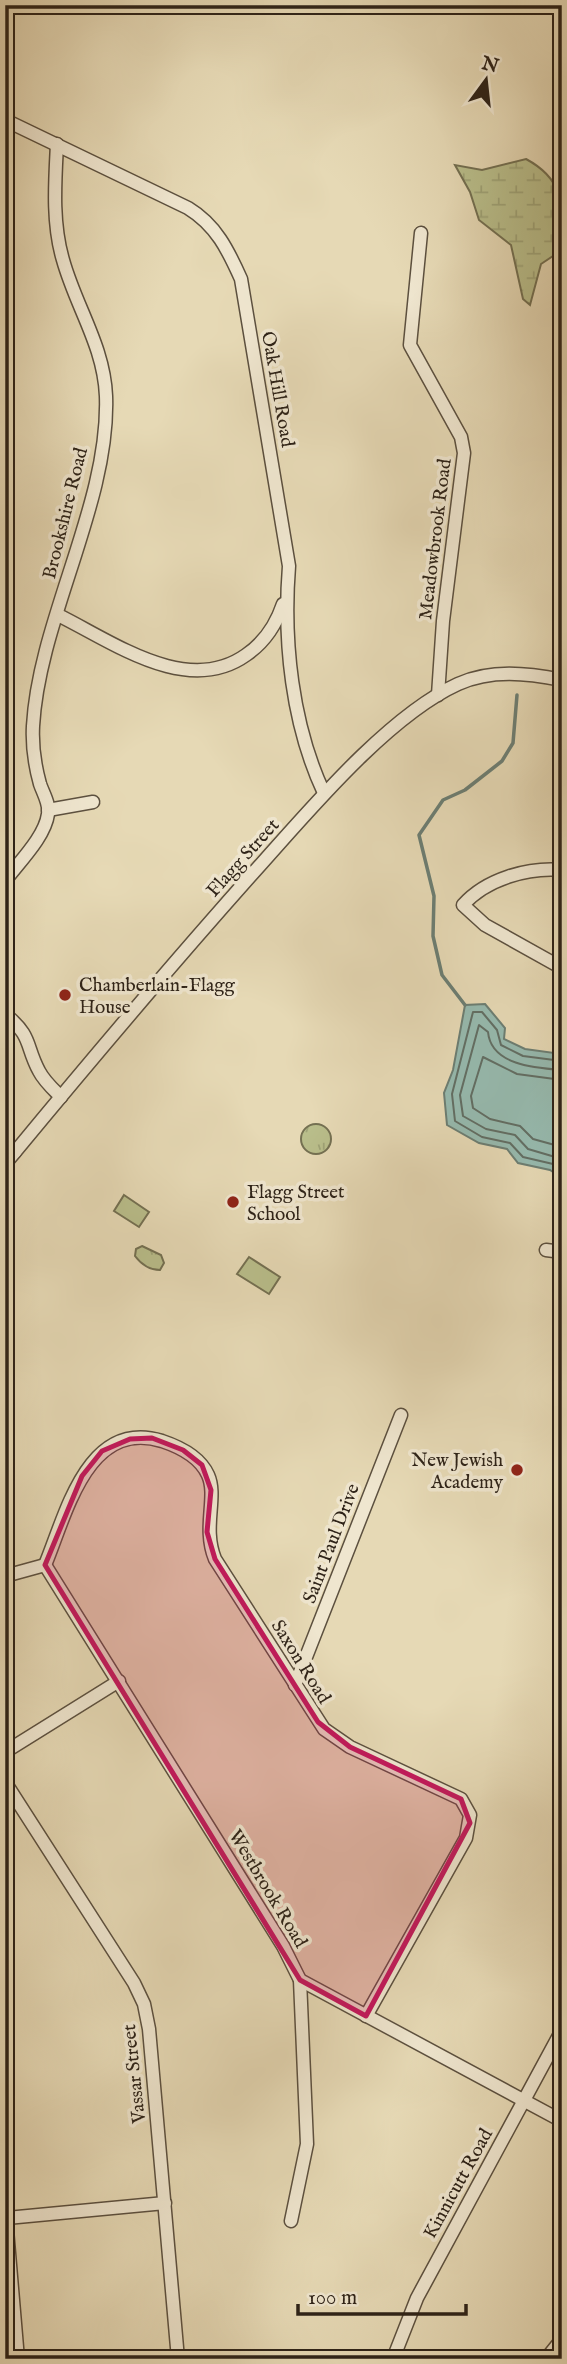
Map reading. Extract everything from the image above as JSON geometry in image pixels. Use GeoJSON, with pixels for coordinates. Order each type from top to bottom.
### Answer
{"type":"FeatureCollection","features":[{"type":"Feature","properties":{"kind":"street","name":"Oak Hill Road"},"geometry":{"type":"LineString","coordinates":[[5,120],[198,215],[228,250],[241,279],[289,566],[285,597],[288,648],[299,714],[313,771],[324,793]]}},
{"type":"Feature","properties":{"kind":"street","name":"Brookshire Road"},"geometry":{"type":"LineString","coordinates":[[48,810],[36,764],[33,727],[42,671],[99,461],[106,394],[96,340],[64,264],[58,241],[55,182],[57,145]]}},
{"type":"Feature","properties":{"kind":"street","name":"Meadowbrook Road"},"geometry":{"type":"LineString","coordinates":[[421,233],[410,345],[461,437],[464,453],[443,621],[438,695]]}},
{"type":"Feature","properties":{"kind":"street"},"geometry":{"type":"LineString","coordinates":[[58,615],[150,660],[183,671],[205,672],[229,665],[259,645],[273,626],[285,597]]}},
{"type":"Feature","properties":{"kind":"street","name":"Flagg Street"},"geometry":{"type":"LineString","coordinates":[[5,1164],[10,1150],[61,1097],[150,989],[324,793],[371,749],[438,695],[461,683],[493,675],[530,674],[562,680]]}},
{"type":"Feature","properties":{"kind":"street"},"geometry":{"type":"LineString","coordinates":[[5,881],[40,833],[48,810],[93,802]]}},
{"type":"Feature","properties":{"kind":"street"},"geometry":{"type":"LineString","coordinates":[[562,870],[527,872],[503,879],[482,888],[463,905],[485,925],[562,968]]}},
{"type":"Feature","properties":{"kind":"street"},"geometry":{"type":"LineString","coordinates":[[5,1014],[22,1029],[31,1044],[39,1071],[61,1097]]}},
{"type":"Feature","properties":{"kind":"street"},"geometry":{"type":"LineString","coordinates":[[546,1250],[562,1252]]}},
{"type":"Feature","properties":{"kind":"street","name":"Saint Paul Drive"},"geometry":{"type":"LineString","coordinates":[[295,1685],[401,1415]]}},
{"type":"Feature","properties":{"kind":"street","name":"Saxon Road"},"geometry":{"type":"LineString","coordinates":[[45,1565],[82,1476],[102,1451],[120,1441],[141,1437],[183,1450],[202,1465],[210,1480],[207,1532],[215,1559],[318,1721],[332,1737],[454,1794],[466,1806],[470,1815],[462,1846],[366,2016]]}},
{"type":"Feature","properties":{"kind":"street"},"geometry":{"type":"LineString","coordinates":[[5,1576],[45,1565]]}},
{"type":"Feature","properties":{"kind":"street","name":"Westbrook Road"},"geometry":{"type":"LineString","coordinates":[[45,1565],[283,1946],[300,1980]]}},
{"type":"Feature","properties":{"kind":"street"},"geometry":{"type":"LineString","coordinates":[[5,1752],[119,1681]]}},
{"type":"Feature","properties":{"kind":"street","name":"Vassar Street"},"geometry":{"type":"LineString","coordinates":[[5,1782],[140,1993],[149,2029],[178,2359]]}},
{"type":"Feature","properties":{"kind":"street"},"geometry":{"type":"LineString","coordinates":[[300,1980],[562,2121]]}},
{"type":"Feature","properties":{"kind":"street"},"geometry":{"type":"LineString","coordinates":[[290,2221],[307,2144],[300,1980]]}},
{"type":"Feature","properties":{"kind":"street","name":"Kinnicutt Road"},"geometry":{"type":"LineString","coordinates":[[393,2359],[417,2298],[562,2030]]}},
{"type":"Feature","properties":{"kind":"street"},"geometry":{"type":"LineString","coordinates":[[18,2359],[6,2212],[165,2203]]}},
{"type":"Feature","properties":{"kind":"street"},"geometry":{"type":"LineString","coordinates":[[546,2359],[562,2340]]}},
{"type":"Feature","properties":{"kind":"highlighted area"},"geometry":{"type":"Polygon","coordinates":[[[152,1438],[183,1450],[202,1465],[211,1490],[207,1532],[215,1559],[318,1722],[350,1747],[461,1799],[470,1823],[366,2016],[300,1980],[45,1565],[82,1476],[102,1451],[130,1439],[152,1438]]]}},
{"type":"Feature","properties":{"kind":"green space"},"geometry":{"type":"Polygon","coordinates":[[[526,159],[549,177],[555,186],[562,221],[562,250],[541,264],[530,305],[523,299],[511,245],[479,220],[470,192],[455,165],[482,170],[526,159]]]}},
{"type":"Feature","properties":{"kind":"green space"},"geometry":{"type":"Polygon","coordinates":[[[316,1124],[322,1125],[330,1133],[330,1145],[322,1153],[316,1154],[310,1153],[302,1145],[301,1139],[302,1133],[310,1125],[316,1124]]]}},
{"type":"Feature","properties":{"kind":"green space"},"geometry":{"type":"Polygon","coordinates":[[[124,1195],[149,1212],[139,1227],[114,1211],[124,1195]]]}},
{"type":"Feature","properties":{"kind":"green space"},"geometry":{"type":"Polygon","coordinates":[[[142,1246],[161,1255],[164,1263],[160,1270],[146,1266],[135,1256],[136,1249],[142,1246]]]}},
{"type":"Feature","properties":{"kind":"green space"},"geometry":{"type":"Polygon","coordinates":[[[249,1257],[280,1277],[269,1294],[237,1274],[249,1257]]]}},
{"type":"Feature","properties":{"kind":"water"},"geometry":{"type":"Polygon","coordinates":[[[485,1004],[505,1028],[504,1039],[525,1049],[562,1054],[562,1178],[550,1170],[518,1163],[507,1149],[479,1143],[447,1125],[444,1093],[453,1070],[465,1005],[485,1004]]]}},
{"type":"Feature","properties":{"kind":"waterway"},"geometry":{"type":"LineString","coordinates":[[465,1005],[442,975],[433,936],[434,896],[419,835],[443,800],[465,790],[502,761],[513,743],[517,695]]}},
{"type":"Feature","properties":{"kind":"place","name":"Chamberlain-Flagg House"},"geometry":{"type":"Point","coordinates":[65,995]}},
{"type":"Feature","properties":{"kind":"place","name":"Flagg Street School"},"geometry":{"type":"Point","coordinates":[233,1202]}},
{"type":"Feature","properties":{"kind":"place","name":"New Jewish Academy"},"geometry":{"type":"Point","coordinates":[517,1470]}}]}
